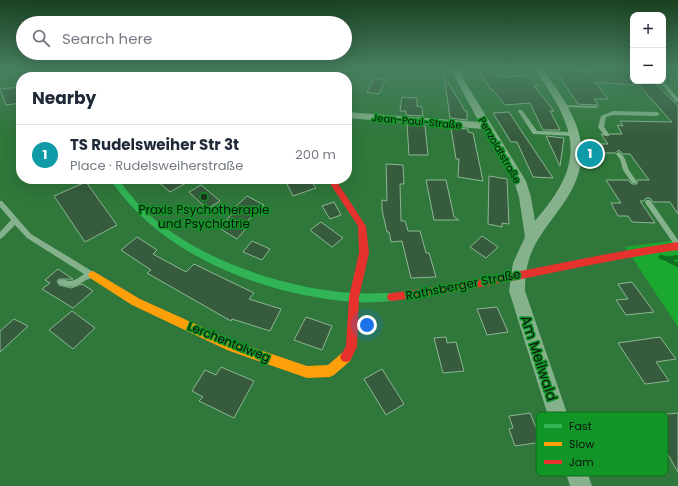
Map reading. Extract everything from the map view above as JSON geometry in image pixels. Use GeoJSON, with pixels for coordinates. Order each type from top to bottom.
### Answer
{"type":"FeatureCollection","features":[{"type":"Feature","properties":{"kind":"street","name":"Penzoldtstraße"},"geometry":{"type":"LineString","coordinates":[[467,91],[486,126],[520,181],[525,197],[531,236]]}},
{"type":"Feature","properties":{"kind":"street"},"geometry":{"type":"LineString","coordinates":[[517,274],[531,236],[556,204],[572,179],[578,152],[573,127],[563,106],[553,91]]}},
{"type":"Feature","properties":{"kind":"street","name":"Jean-Paul-Straße"},"geometry":{"type":"LineString","coordinates":[[352,115],[486,126]]}},
{"type":"Feature","properties":{"kind":"street","name":"Rathsberger Straße"},"geometry":{"type":"LineString","coordinates":[[117,184],[120,190],[153,224],[195,250],[269,283],[313,293],[354,297],[408,296],[439,292],[517,274],[678,245]]}},
{"type":"Feature","properties":{"kind":"street","name":"Lerchentalweg"},"geometry":{"type":"LineString","coordinates":[[92,274],[136,302],[231,346],[307,372],[330,371],[345,359],[351,347],[354,297],[364,253],[362,226],[334,184]]}},
{"type":"Feature","properties":{"kind":"street","name":"Am Meilwald"},"geometry":{"type":"LineString","coordinates":[[517,274],[517,291],[557,412]]}},
{"type":"Feature","properties":{"kind":"street","name":"Am Meilwald"},"geometry":{"type":"LineString","coordinates":[[578,476],[581,486]]}},
{"type":"Feature","properties":{"kind":"lane"},"geometry":{"type":"LineString","coordinates":[[669,91],[678,101]]}},
{"type":"Feature","properties":{"kind":"lane"},"geometry":{"type":"LineString","coordinates":[[563,106],[596,107]]}},
{"type":"Feature","properties":{"kind":"lane"},"geometry":{"type":"LineString","coordinates":[[520,111],[535,133],[574,134]]}},
{"type":"Feature","properties":{"kind":"lane"},"geometry":{"type":"LineString","coordinates":[[606,134],[601,127],[604,116],[613,114],[657,114]]}},
{"type":"Feature","properties":{"kind":"lane"},"geometry":{"type":"LineString","coordinates":[[619,154],[623,159],[626,170],[634,182]]}},
{"type":"Feature","properties":{"kind":"lane"},"geometry":{"type":"LineString","coordinates":[[648,202],[678,245]]}},
{"type":"Feature","properties":{"kind":"lane","name":"Lerchentalweg"},"geometry":{"type":"LineString","coordinates":[[0,203],[29,236],[92,274]]}},
{"type":"Feature","properties":{"kind":"lane"},"geometry":{"type":"LineString","coordinates":[[0,236],[15,221]]}},
{"type":"Feature","properties":{"kind":"lane"},"geometry":{"type":"LineString","coordinates":[[62,282],[70,286],[75,285],[92,274]]}},
{"type":"Feature","properties":{"kind":"green space"},"geometry":{"type":"Polygon","coordinates":[[[678,240],[678,327],[625,247],[678,240]]]}},
{"type":"Feature","properties":{"kind":"building"},"geometry":{"type":"Polygon","coordinates":[[[1,91],[16,91],[16,104],[6,105],[1,91]]]}},
{"type":"Feature","properties":{"kind":"building"},"geometry":{"type":"Polygon","coordinates":[[[368,91],[380,91],[379,94],[367,92],[368,91]]]}},
{"type":"Feature","properties":{"kind":"building"},"geometry":{"type":"Polygon","coordinates":[[[446,91],[453,91],[465,111],[467,111],[467,120],[450,118],[446,91]]]}},
{"type":"Feature","properties":{"kind":"building"},"geometry":{"type":"Polygon","coordinates":[[[493,91],[538,91],[554,111],[550,111],[560,130],[543,130],[530,103],[505,105],[493,91]]]}},
{"type":"Feature","properties":{"kind":"building"},"geometry":{"type":"Polygon","coordinates":[[[569,91],[602,91],[608,99],[594,99],[598,105],[578,104],[569,91]]]}},
{"type":"Feature","properties":{"kind":"building"},"geometry":{"type":"Polygon","coordinates":[[[644,91],[663,91],[678,106],[678,214],[670,202],[653,202],[650,198],[646,198],[644,201],[640,201],[655,223],[632,222],[628,216],[618,216],[611,203],[621,203],[606,180],[628,180],[632,184],[637,184],[637,180],[649,180],[630,154],[623,154],[619,150],[615,153],[584,153],[584,144],[608,144],[601,134],[608,136],[610,134],[622,134],[617,125],[623,126],[620,121],[672,122],[644,91]]]}},
{"type":"Feature","properties":{"kind":"building"},"geometry":{"type":"Polygon","coordinates":[[[402,97],[417,98],[417,106],[422,107],[423,116],[406,115],[406,111],[400,111],[402,97]]]}},
{"type":"Feature","properties":{"kind":"building"},"geometry":{"type":"Polygon","coordinates":[[[509,112],[553,178],[533,177],[517,142],[511,142],[493,113],[509,112]]]}},
{"type":"Feature","properties":{"kind":"building"},"geometry":{"type":"Polygon","coordinates":[[[407,124],[425,126],[428,155],[409,155],[407,124]]]}},
{"type":"Feature","properties":{"kind":"building"},"geometry":{"type":"Polygon","coordinates":[[[451,128],[468,129],[468,132],[473,133],[483,181],[458,177],[459,159],[456,159],[451,128]]]}},
{"type":"Feature","properties":{"kind":"building"},"geometry":{"type":"Polygon","coordinates":[[[546,136],[564,138],[560,166],[546,136]]]}},
{"type":"Feature","properties":{"kind":"building"},"geometry":{"type":"Polygon","coordinates":[[[386,164],[403,165],[404,184],[400,184],[401,221],[405,221],[408,231],[420,231],[426,253],[429,253],[436,277],[411,278],[402,241],[391,242],[382,210],[382,200],[387,201],[386,164]]]}},
{"type":"Feature","properties":{"kind":"building"},"geometry":{"type":"Polygon","coordinates":[[[489,176],[507,179],[509,224],[502,223],[502,227],[488,224],[489,176]]]}},
{"type":"Feature","properties":{"kind":"building"},"geometry":{"type":"Polygon","coordinates":[[[426,180],[446,180],[454,217],[459,220],[434,220],[426,180]]]}},
{"type":"Feature","properties":{"kind":"building"},"geometry":{"type":"Polygon","coordinates":[[[81,184],[87,184],[117,225],[85,242],[54,196],[81,184]]]}},
{"type":"Feature","properties":{"kind":"building"},"geometry":{"type":"Polygon","coordinates":[[[161,184],[184,184],[170,192],[161,184]]]}},
{"type":"Feature","properties":{"kind":"building"},"geometry":{"type":"Polygon","coordinates":[[[287,184],[313,184],[316,188],[293,196],[287,184]]]}},
{"type":"Feature","properties":{"kind":"building","name":"Praxis Psychotherapie und Psychiatrie"},"geometry":{"type":"Polygon","coordinates":[[[201,185],[220,201],[207,209],[189,192],[201,185]]]}},
{"type":"Feature","properties":{"kind":"building"},"geometry":{"type":"Polygon","coordinates":[[[247,196],[264,205],[246,222],[250,224],[237,239],[219,228],[235,211],[232,210],[247,196]]]}},
{"type":"Feature","properties":{"kind":"building"},"geometry":{"type":"Polygon","coordinates":[[[334,202],[341,215],[330,219],[322,206],[334,202]]]}},
{"type":"Feature","properties":{"kind":"building"},"geometry":{"type":"Polygon","coordinates":[[[321,222],[343,238],[332,247],[310,230],[321,222]]]}},
{"type":"Feature","properties":{"kind":"building"},"geometry":{"type":"Polygon","coordinates":[[[482,236],[498,247],[486,258],[470,247],[482,236]]]}},
{"type":"Feature","properties":{"kind":"building"},"geometry":{"type":"Polygon","coordinates":[[[137,237],[157,250],[153,254],[186,272],[194,264],[254,293],[249,299],[281,309],[270,331],[232,319],[231,321],[147,273],[151,270],[121,250],[137,237]]]}},
{"type":"Feature","properties":{"kind":"building"},"geometry":{"type":"Polygon","coordinates":[[[252,241],[270,249],[262,260],[243,252],[252,241]]]}},
{"type":"Feature","properties":{"kind":"building"},"geometry":{"type":"Polygon","coordinates":[[[58,269],[73,279],[59,279],[57,281],[59,285],[71,288],[82,284],[93,291],[73,308],[42,289],[50,283],[45,280],[58,269]]]}},
{"type":"Feature","properties":{"kind":"building"},"geometry":{"type":"Polygon","coordinates":[[[632,282],[654,312],[626,315],[616,300],[628,299],[618,284],[632,282]]]}},
{"type":"Feature","properties":{"kind":"building"},"geometry":{"type":"Polygon","coordinates":[[[497,307],[508,332],[487,335],[477,309],[497,307]]]}},
{"type":"Feature","properties":{"kind":"building"},"geometry":{"type":"Polygon","coordinates":[[[72,311],[95,328],[73,349],[49,330],[72,311]]]}},
{"type":"Feature","properties":{"kind":"building"},"geometry":{"type":"Polygon","coordinates":[[[306,317],[332,326],[322,350],[294,340],[306,317]]]}},
{"type":"Feature","properties":{"kind":"building"},"geometry":{"type":"Polygon","coordinates":[[[14,319],[28,326],[0,352],[0,331],[14,319]]]}},
{"type":"Feature","properties":{"kind":"building"},"geometry":{"type":"Polygon","coordinates":[[[446,337],[447,343],[456,342],[464,371],[443,373],[434,338],[446,337]]]}},
{"type":"Feature","properties":{"kind":"building"},"geometry":{"type":"Polygon","coordinates":[[[660,337],[676,359],[656,362],[669,381],[645,384],[618,343],[660,337]]]}},
{"type":"Feature","properties":{"kind":"building"},"geometry":{"type":"Polygon","coordinates":[[[221,367],[254,381],[234,418],[199,401],[203,397],[192,391],[205,370],[216,375],[221,367]]]}},
{"type":"Feature","properties":{"kind":"building"},"geometry":{"type":"Polygon","coordinates":[[[382,369],[404,404],[386,415],[364,379],[382,369]]]}},
{"type":"Feature","properties":{"kind":"building"},"geometry":{"type":"Polygon","coordinates":[[[530,413],[536,428],[536,443],[515,446],[509,429],[513,428],[509,416],[530,413]]]}},
{"type":"Feature","properties":{"kind":"building"},"geometry":{"type":"Polygon","coordinates":[[[678,413],[678,472],[668,454],[668,414],[678,413]]]}},
{"type":"Feature","properties":{"kind":"waterway"},"geometry":{"type":"LineString","coordinates":[[661,257],[667,259],[678,257]]}},
{"type":"Feature","properties":{"kind":"waterway"},"geometry":{"type":"LineString","coordinates":[[668,260],[678,265]]}},
{"type":"Feature","properties":{"kind":"traffic: fast"},"geometry":{"type":"LineString","coordinates":[[118,184],[137,207],[166,232],[200,254],[238,271],[277,284],[317,293],[356,298],[392,297]]}},
{"type":"Feature","properties":{"kind":"traffic: slow"},"geometry":{"type":"LineString","coordinates":[[93,275],[136,302],[231,346],[307,372],[330,371],[346,357]]}},
{"type":"Feature","properties":{"kind":"traffic: jam"},"geometry":{"type":"LineString","coordinates":[[334,184],[362,226],[364,253],[354,297],[351,347],[346,357]]}},
{"type":"Feature","properties":{"kind":"traffic: jam"},"geometry":{"type":"LineString","coordinates":[[392,297],[464,287],[606,257],[678,246]]}},
{"type":"Feature","properties":{"kind":"place","name":"TS Rudelsweiher Str 3t"},"geometry":{"type":"Point","coordinates":[590,154]}},
{"type":"Feature","properties":{"kind":"place","name":"Praxis Psychotherapie und Psychiatrie"},"geometry":{"type":"Point","coordinates":[204,197]}}]}
